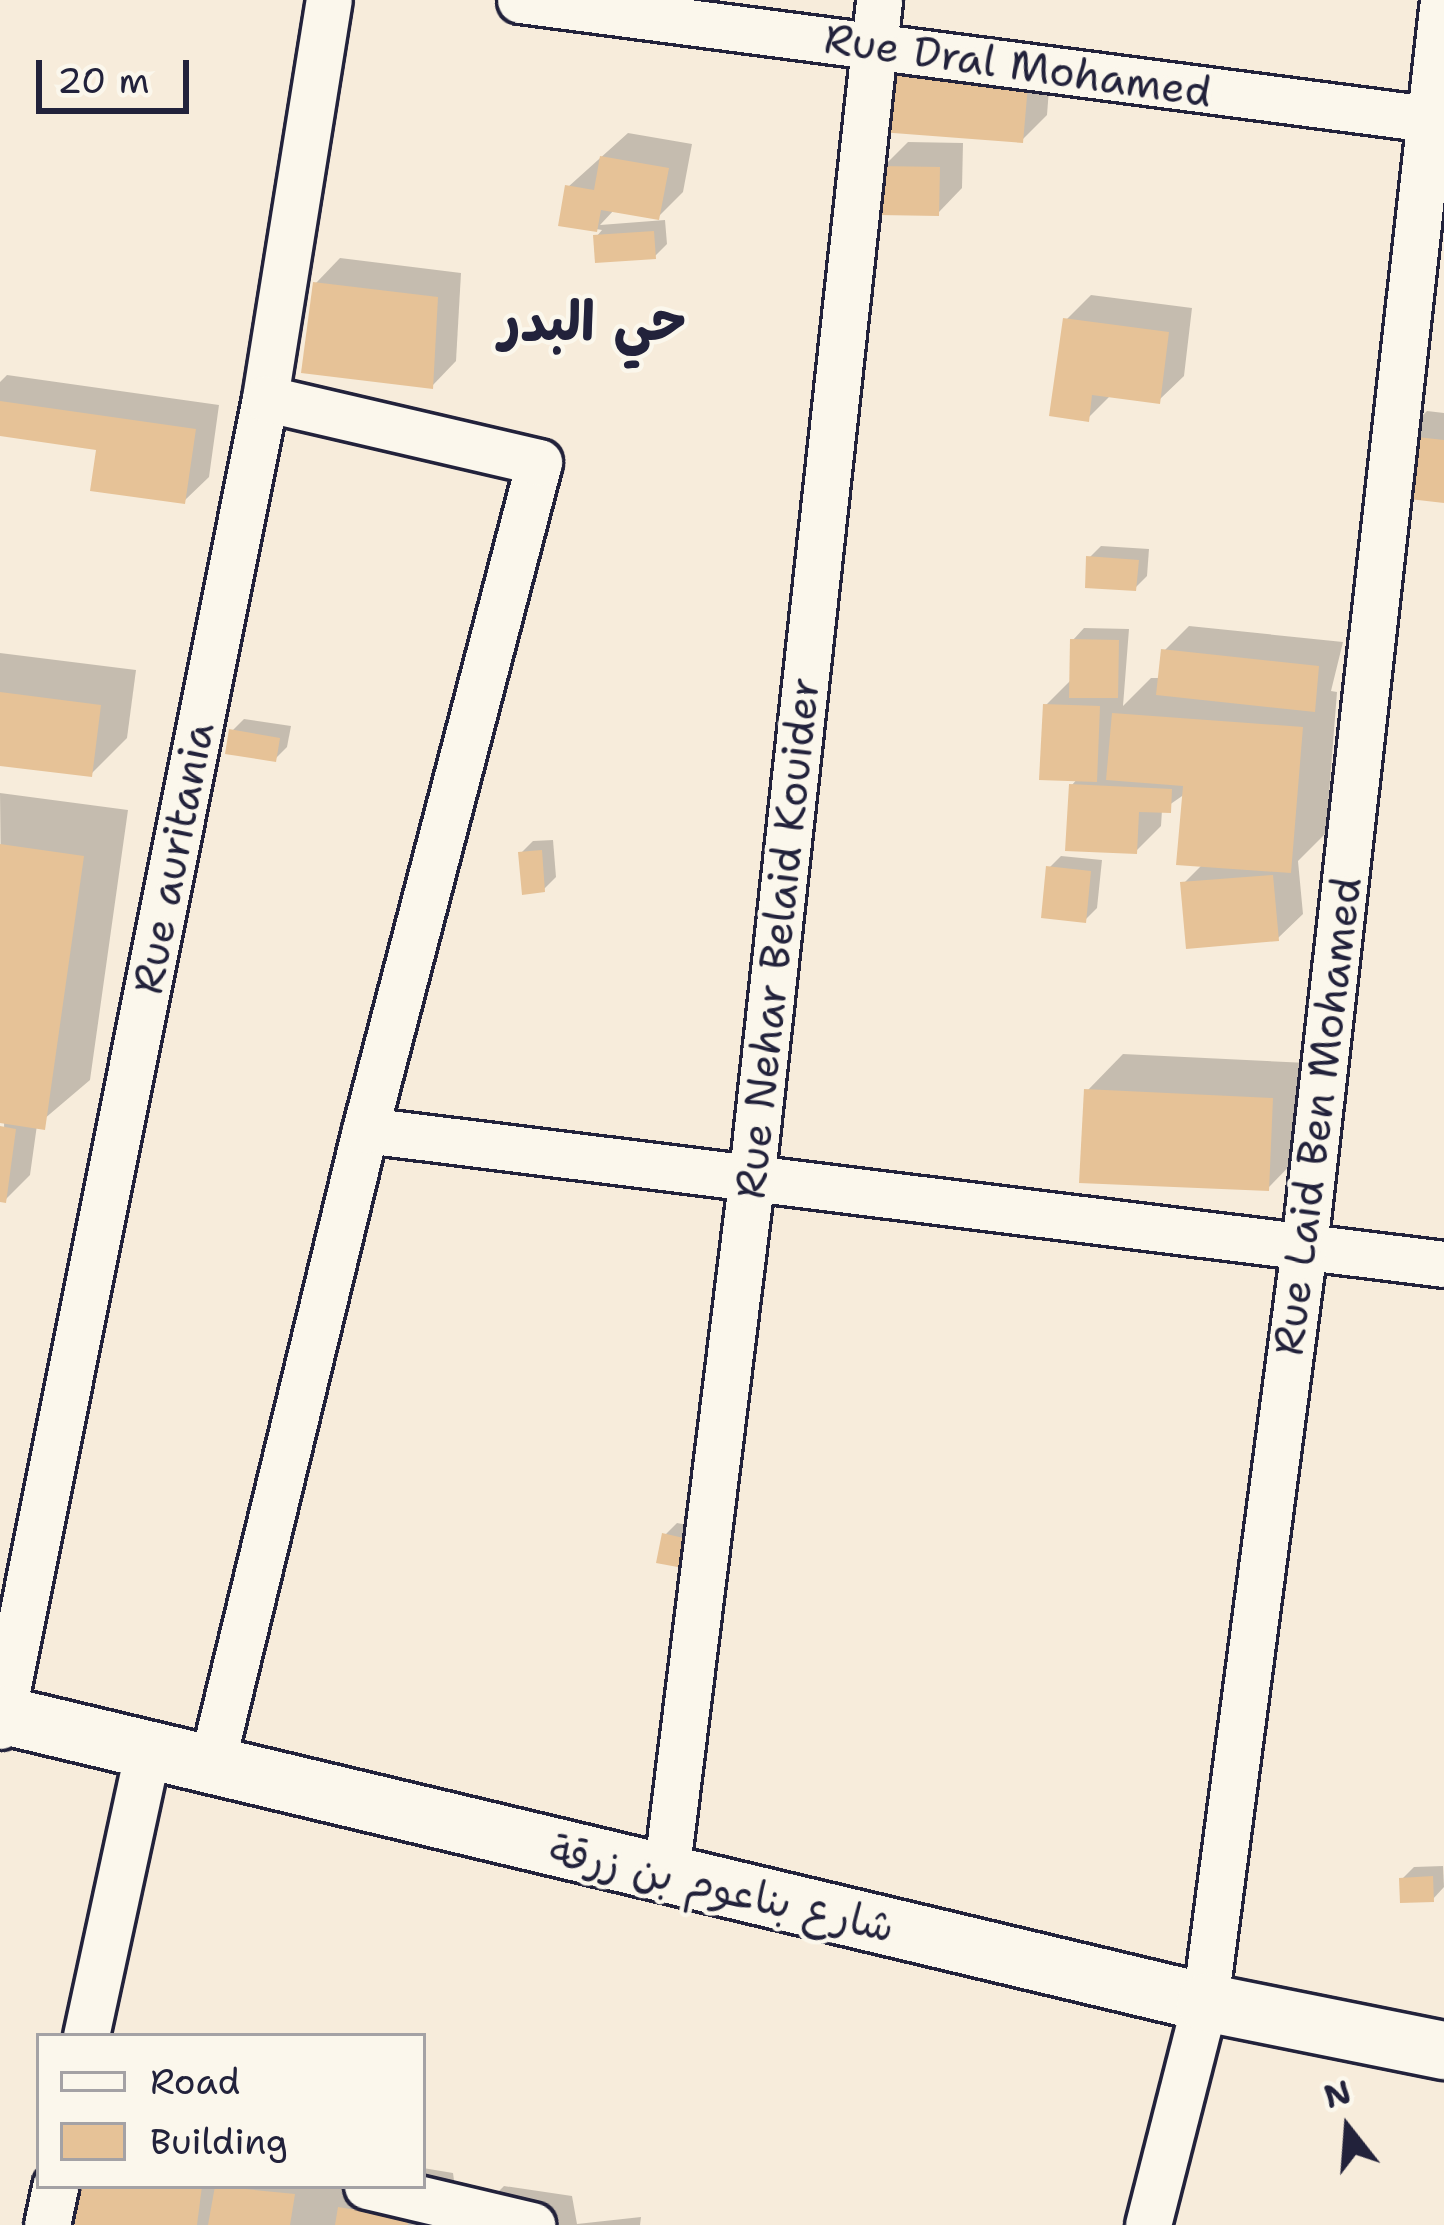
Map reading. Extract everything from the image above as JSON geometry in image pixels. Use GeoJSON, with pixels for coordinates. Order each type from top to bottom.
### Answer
{"type":"FeatureCollection","features":[{"type":"Feature","properties":{"kind":"street","name":"Rue auritania"},"geometry":{"type":"LineString","coordinates":[[1,1718],[265,398],[329,0]]}},
{"type":"Feature","properties":{"kind":"street","name":"Rue Dral Mohamed"},"geometry":{"type":"LineString","coordinates":[[520,0],[1437,120]]}},
{"type":"Feature","properties":{"kind":"street","name":"Rue Nehar Belaid Kouider"},"geometry":{"type":"LineString","coordinates":[[666,1874],[751,1183],[879,0]]}},
{"type":"Feature","properties":{"kind":"street","name":"Rue Laid Ben Mohamed"},"geometry":{"type":"LineString","coordinates":[[1148,2225],[1205,2002],[1304,1247],[1437,120],[1443,0]]}},
{"type":"Feature","properties":{"kind":"street"},"geometry":{"type":"LineString","coordinates":[[211,1766],[365,1130],[539,462],[265,398]]}},
{"type":"Feature","properties":{"kind":"street"},"geometry":{"type":"LineString","coordinates":[[365,1130],[751,1183],[1444,1264]]}},
{"type":"Feature","properties":{"kind":"street","name":"شارع بناعوم بن زرقة"},"geometry":{"type":"LineString","coordinates":[[1,1718],[1205,2002],[1444,2050]]}},
{"type":"Feature","properties":{"kind":"street"},"geometry":{"type":"LineString","coordinates":[[87,2033],[147,1753]]}},
{"type":"Feature","properties":{"kind":"street"},"geometry":{"type":"LineString","coordinates":[[47,2225],[54,2189]]}},
{"type":"Feature","properties":{"kind":"street"},"geometry":{"type":"LineString","coordinates":[[380,2189],[532,2225]]}},
{"type":"Feature","properties":{"kind":"building"},"geometry":{"type":"Polygon","coordinates":[[[885,63],[1029,73],[1023,143],[880,132],[885,63]]]}},
{"type":"Feature","properties":{"kind":"building"},"geometry":{"type":"Polygon","coordinates":[[[600,156],[669,168],[659,220],[601,210],[597,232],[558,226],[565,185],[594,190],[600,156]]]}},
{"type":"Feature","properties":{"kind":"building"},"geometry":{"type":"Polygon","coordinates":[[[880,166],[940,167],[939,216],[879,215],[880,166]]]}},
{"type":"Feature","properties":{"kind":"building"},"geometry":{"type":"Polygon","coordinates":[[[654,231],[656,259],[595,263],[593,235],[654,231]]]}},
{"type":"Feature","properties":{"kind":"building"},"geometry":{"type":"Polygon","coordinates":[[[313,282],[438,297],[433,389],[301,373],[313,282]]]}},
{"type":"Feature","properties":{"kind":"building"},"geometry":{"type":"Polygon","coordinates":[[[1063,318],[1169,332],[1160,404],[1092,395],[1089,422],[1049,416],[1063,318]]]}},
{"type":"Feature","properties":{"kind":"building"},"geometry":{"type":"Polygon","coordinates":[[[0,401],[196,429],[185,504],[90,491],[96,450],[0,436],[0,401]]]}},
{"type":"Feature","properties":{"kind":"building"},"geometry":{"type":"Polygon","coordinates":[[[1399,435],[1444,440],[1444,503],[1392,497],[1399,435]]]}},
{"type":"Feature","properties":{"kind":"building"},"geometry":{"type":"Polygon","coordinates":[[[1086,556],[1139,560],[1136,591],[1085,588],[1086,556]]]}},
{"type":"Feature","properties":{"kind":"building"},"geometry":{"type":"Polygon","coordinates":[[[1070,639],[1119,640],[1118,698],[1069,698],[1070,639]]]}},
{"type":"Feature","properties":{"kind":"building"},"geometry":{"type":"Polygon","coordinates":[[[1161,649],[1319,666],[1315,712],[1156,695],[1161,649]]]}},
{"type":"Feature","properties":{"kind":"building"},"geometry":{"type":"Polygon","coordinates":[[[0,692],[101,705],[92,777],[0,766],[0,692]]]}},
{"type":"Feature","properties":{"kind":"building"},"geometry":{"type":"Polygon","coordinates":[[[1043,704],[1100,706],[1097,782],[1039,780],[1043,704]]]}},
{"type":"Feature","properties":{"kind":"building"},"geometry":{"type":"Polygon","coordinates":[[[1112,713],[1303,727],[1291,873],[1176,865],[1183,786],[1106,780],[1112,713]]]}},
{"type":"Feature","properties":{"kind":"building"},"geometry":{"type":"Polygon","coordinates":[[[229,729],[280,738],[276,762],[225,754],[229,729]]]}},
{"type":"Feature","properties":{"kind":"building"},"geometry":{"type":"Polygon","coordinates":[[[1069,784],[1172,789],[1171,813],[1139,812],[1137,854],[1065,851],[1069,784]]]}},
{"type":"Feature","properties":{"kind":"building"},"geometry":{"type":"Polygon","coordinates":[[[0,844],[84,856],[45,1130],[0,1123],[0,844]]]}},
{"type":"Feature","properties":{"kind":"building"},"geometry":{"type":"Polygon","coordinates":[[[542,850],[545,892],[522,895],[518,852],[542,850]]]}},
{"type":"Feature","properties":{"kind":"building"},"geometry":{"type":"Polygon","coordinates":[[[1046,866],[1091,871],[1086,923],[1041,918],[1046,866]]]}},
{"type":"Feature","properties":{"kind":"building"},"geometry":{"type":"Polygon","coordinates":[[[1273,875],[1279,941],[1186,949],[1180,882],[1273,875]]]}},
{"type":"Feature","properties":{"kind":"building"},"geometry":{"type":"Polygon","coordinates":[[[1084,1089],[1273,1098],[1269,1191],[1079,1183],[1084,1089]]]}},
{"type":"Feature","properties":{"kind":"building"},"geometry":{"type":"Polygon","coordinates":[[[0,1126],[16,1129],[6,1203],[0,1202],[0,1126]]]}},
{"type":"Feature","properties":{"kind":"building"},"geometry":{"type":"Polygon","coordinates":[[[662,1533],[688,1539],[683,1568],[656,1563],[662,1533]]]}},
{"type":"Feature","properties":{"kind":"building"},"geometry":{"type":"Polygon","coordinates":[[[1433,1876],[1434,1902],[1400,1903],[1399,1878],[1433,1876]]]}},
{"type":"Feature","properties":{"kind":"building"},"geometry":{"type":"Polygon","coordinates":[[[58,2189],[202,2189],[197,2225],[52,2225],[58,2189]]]}},
{"type":"Feature","properties":{"kind":"building"},"geometry":{"type":"Polygon","coordinates":[[[214,2189],[295,2194],[290,2225],[208,2225],[214,2189]]]}},
{"type":"Feature","properties":{"kind":"building"},"geometry":{"type":"Polygon","coordinates":[[[338,2207],[407,2218],[408,2225],[335,2225],[338,2207]]]}},
{"type":"Feature","properties":{"kind":"district","name":"حي البدر"},"geometry":{"type":"Point","coordinates":[593,321]}}]}
